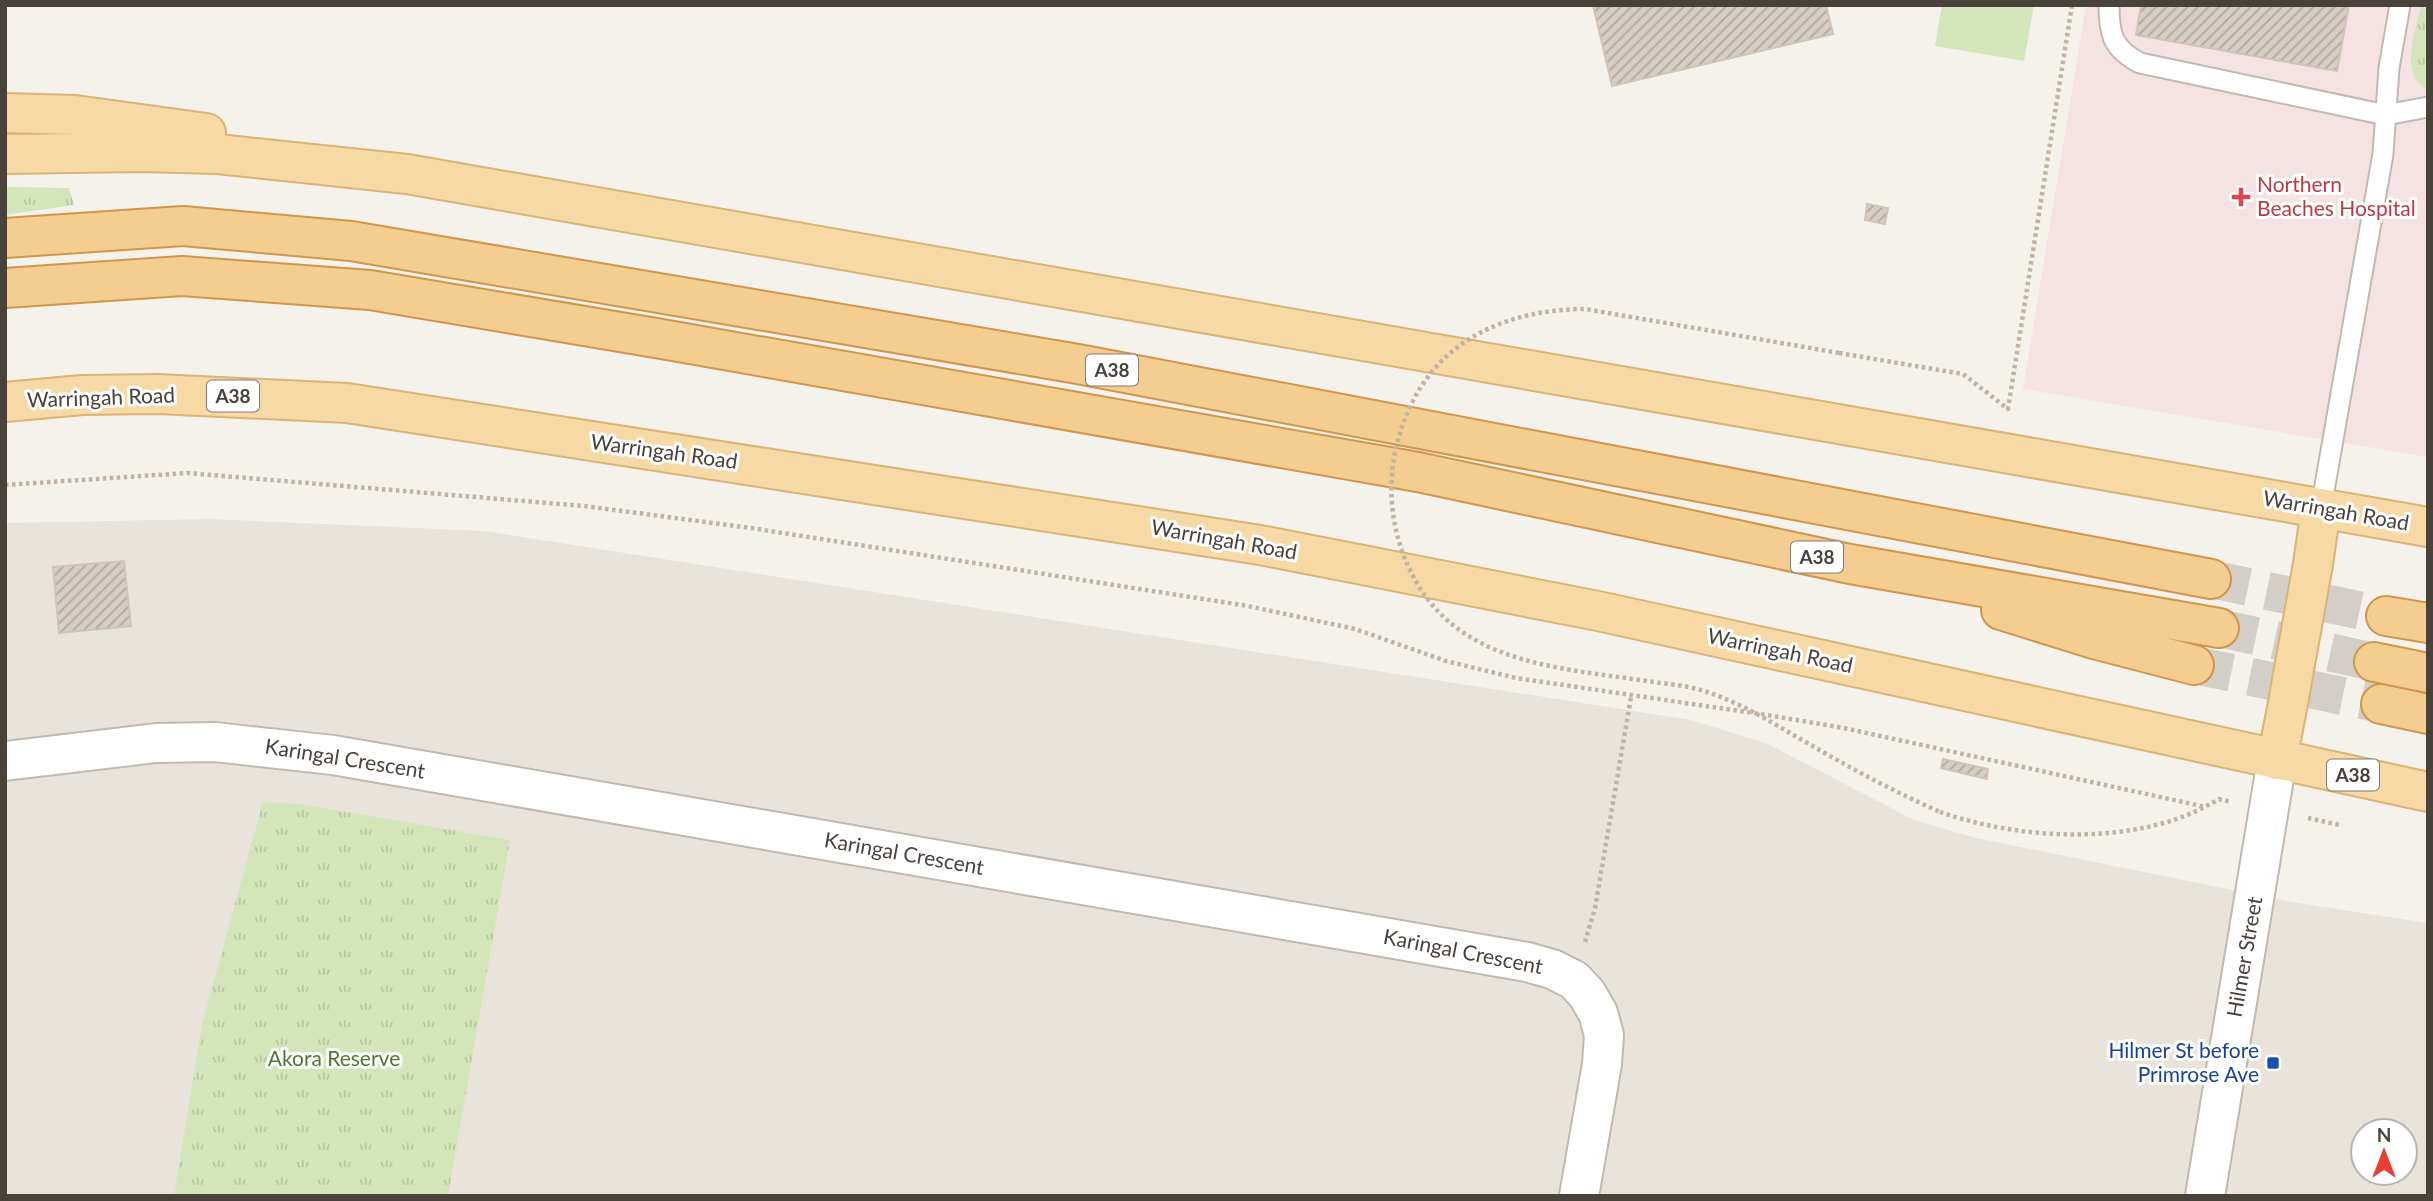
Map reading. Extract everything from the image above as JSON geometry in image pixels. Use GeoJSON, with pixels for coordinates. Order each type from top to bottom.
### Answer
{"type":"FeatureCollection","features":[{"type":"Feature","properties":{"kind":"highway","name":"A38"},"geometry":{"type":"LineString","coordinates":[[5,238],[183,226],[351,240],[1079,364],[2211,579]]}},
{"type":"Feature","properties":{"kind":"highway","name":"A38"},"geometry":{"type":"LineString","coordinates":[[5,288],[182,276],[370,290],[1418,472],[1850,564],[2219,628]]}},
{"type":"Feature","properties":{"kind":"highway"},"geometry":{"type":"LineString","coordinates":[[1850,564],[2094,639],[2194,665]]}},
{"type":"Feature","properties":{"kind":"highway"},"geometry":{"type":"LineString","coordinates":[[2386,616],[2428,623]]}},
{"type":"Feature","properties":{"kind":"highway"},"geometry":{"type":"LineString","coordinates":[[2374,662],[2428,673]]}},
{"type":"Feature","properties":{"kind":"highway"},"geometry":{"type":"LineString","coordinates":[[2381,704],[2428,714]]}},
{"type":"Feature","properties":{"kind":"main road"},"geometry":{"type":"LineString","coordinates":[[5,114],[75,114],[235,137],[407,174]]}},
{"type":"Feature","properties":{"kind":"main road","name":"Warringah Road"},"geometry":{"type":"LineString","coordinates":[[5,154],[218,154],[407,174],[2428,527]]}},
{"type":"Feature","properties":{"kind":"main road","name":"Warringah Road"},"geometry":{"type":"LineString","coordinates":[[5,402],[158,394],[347,403],[1260,545],[1571,606],[2428,792]]}},
{"type":"Feature","properties":{"kind":"main road"},"geometry":{"type":"LineString","coordinates":[[2277,760],[2321,508]]}},
{"type":"Feature","properties":{"kind":"street","name":"Karingal Crescent"},"geometry":{"type":"LineString","coordinates":[[5,761],[156,743],[215,742],[270,746],[1527,962],[1574,980]]}},
{"type":"Feature","properties":{"kind":"street","name":"Hilmer Street"},"geometry":{"type":"LineString","coordinates":[[2205,1196],[2277,760]]}},
{"type":"Feature","properties":{"kind":"street"},"geometry":{"type":"LineString","coordinates":[[1574,980],[1587,994],[1598,1013],[1604,1035],[1602,1064],[1579,1196]]}},
{"type":"Feature","properties":{"kind":"lane"},"geometry":{"type":"LineString","coordinates":[[2109,5],[2109,24],[2114,42],[2125,55],[2140,63],[2386,115],[2428,107]]}},
{"type":"Feature","properties":{"kind":"lane"},"geometry":{"type":"LineString","coordinates":[[2321,508],[2383,154],[2389,68],[2400,5]]}},
{"type":"Feature","properties":{"kind":"path"},"geometry":{"type":"LineString","coordinates":[[5,485],[187,473],[584,506],[751,527],[1248,606],[1355,629],[1446,661],[1516,678],[1630,697],[1767,715],[1844,728],[2206,807],[2170,820],[2125,831],[2080,835],[2040,833],[1997,827],[1940,812],[1869,779],[1744,707],[1703,691],[1542,666],[1496,652],[1454,626],[1418,586],[1405,561],[1391,507],[1394,451],[1419,388],[1435,368],[1457,348],[1481,332],[1529,313],[1585,309],[1962,374],[2008,409],[2072,5]]}},
{"type":"Feature","properties":{"kind":"path"},"geometry":{"type":"LineString","coordinates":[[1574,980],[1595,908],[1630,697]]}},
{"type":"Feature","properties":{"kind":"shaded area","name":"Northern Beaches Hospital"},"geometry":{"type":"Polygon","coordinates":[[[2086,5],[2428,5],[2428,457],[2023,389],[2086,5]]]}},
{"type":"Feature","properties":{"kind":"shaded area"},"geometry":{"type":"Polygon","coordinates":[[[211,519],[484,531],[1691,720],[1768,744],[1914,820],[1976,838],[2292,902],[2428,923],[2428,1196],[5,1196],[5,523],[211,519]]]}},
{"type":"Feature","properties":{"kind":"green space"},"geometry":{"type":"Polygon","coordinates":[[[1942,5],[2034,5],[2024,61],[1935,46],[1942,5]]]}},
{"type":"Feature","properties":{"kind":"green space"},"geometry":{"type":"Polygon","coordinates":[[[2421,5],[2428,5],[2428,89],[2419,83],[2411,63],[2413,39],[2421,5]]]}},
{"type":"Feature","properties":{"kind":"green space"},"geometry":{"type":"Polygon","coordinates":[[[5,187],[69,188],[74,205],[5,215],[5,187]]]}},
{"type":"Feature","properties":{"kind":"green space","name":"Akora Reserve"},"geometry":{"type":"Polygon","coordinates":[[[263,802],[299,804],[510,840],[448,1196],[174,1196],[202,1025],[263,802]]]}},
{"type":"Feature","properties":{"kind":"building"},"geometry":{"type":"Polygon","coordinates":[[[1593,5],[1826,5],[1833,34],[1612,86],[1593,5]]]}},
{"type":"Feature","properties":{"kind":"building"},"geometry":{"type":"Polygon","coordinates":[[[2141,5],[2349,5],[2337,71],[2136,35],[2141,5]]]}},
{"type":"Feature","properties":{"kind":"building"},"geometry":{"type":"Polygon","coordinates":[[[1867,204],[1888,208],[1885,224],[1865,220],[1867,204]]]}},
{"type":"Feature","properties":{"kind":"building"},"geometry":{"type":"Polygon","coordinates":[[[124,561],[131,626],[59,633],[53,567],[124,561]]]}},
{"type":"Feature","properties":{"kind":"building"},"geometry":{"type":"Polygon","coordinates":[[[1943,759],[1988,769],[1987,779],[1941,768],[1943,759]]]}},
{"type":"Feature","properties":{"kind":"tunnel"},"geometry":{"type":"LineString","coordinates":[[2211,579],[2386,616]]}},
{"type":"Feature","properties":{"kind":"tunnel"},"geometry":{"type":"LineString","coordinates":[[2219,628],[2374,662]]}},
{"type":"Feature","properties":{"kind":"tunnel"},"geometry":{"type":"LineString","coordinates":[[2194,665],[2381,704]]}},
{"type":"Feature","properties":{"kind":"place","name":"Northern Beaches Hospital"},"geometry":{"type":"Point","coordinates":[2241,197]}},
{"type":"Feature","properties":{"kind":"place","name":"Hilmer St before Primrose Ave"},"geometry":{"type":"Point","coordinates":[2273,1063]}}]}
